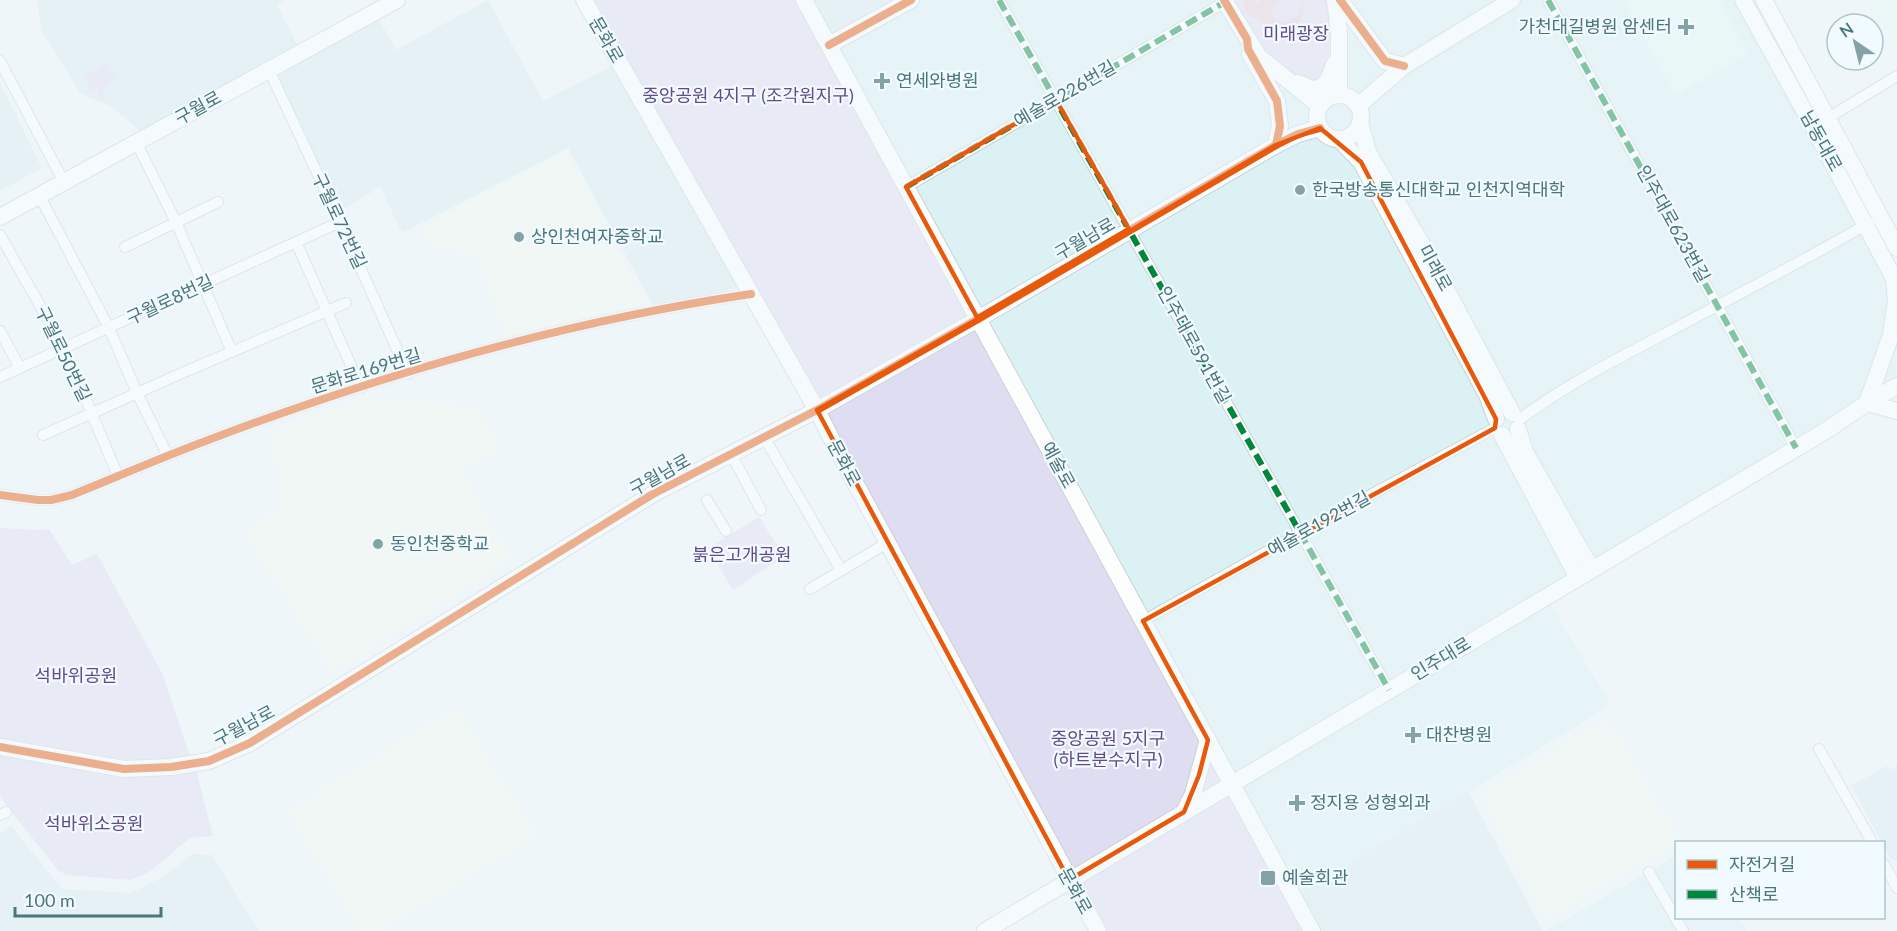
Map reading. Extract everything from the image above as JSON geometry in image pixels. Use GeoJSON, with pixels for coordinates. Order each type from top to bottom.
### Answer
{"type":"FeatureCollection","features":[{"type":"Feature","properties":{"kind":"main road","name":"구월로"},"geometry":{"type":"LineString","coordinates":[[0,217],[396,0]]}},
{"type":"Feature","properties":{"kind":"main road","name":"문화로"},"geometry":{"type":"LineString","coordinates":[[584,0],[817,410],[1098,931]]}},
{"type":"Feature","properties":{"kind":"main road","name":"예술로"},"geometry":{"type":"LineString","coordinates":[[804,0],[1312,931]]}},
{"type":"Feature","properties":{"kind":"main road"},"geometry":{"type":"LineString","coordinates":[[829,45],[911,0]]}},
{"type":"Feature","properties":{"kind":"main road"},"geometry":{"type":"LineString","coordinates":[[1335,0],[1339,95]]}},
{"type":"Feature","properties":{"kind":"main road"},"geometry":{"type":"LineString","coordinates":[[1340,0],[1385,61],[1404,66]]}},
{"type":"Feature","properties":{"kind":"main road"},"geometry":{"type":"LineString","coordinates":[[1359,115],[1350,98],[1339,95],[1328,98],[1320,106],[1317,117],[1320,128],[1328,136],[1339,139],[1350,136],[1354,133],[1359,115],[1404,66],[1512,0]]}},
{"type":"Feature","properties":{"kind":"main road","name":"남동대로"},"geometry":{"type":"LineString","coordinates":[[1743,0],[1873,220],[1897,248]]}},
{"type":"Feature","properties":{"kind":"main road","name":"남동대로"},"geometry":{"type":"LineString","coordinates":[[1764,0],[1828,118],[1873,220],[1895,281]]}},
{"type":"Feature","properties":{"kind":"main road"},"geometry":{"type":"LineString","coordinates":[[1224,1],[1258,57],[1320,106]]}},
{"type":"Feature","properties":{"kind":"main road"},"geometry":{"type":"LineString","coordinates":[[1247,39],[1248,49],[1277,101],[1280,126],[1276,145]]}},
{"type":"Feature","properties":{"kind":"main road"},"geometry":{"type":"LineString","coordinates":[[1286,79],[1315,90],[1323,87],[1328,82],[1339,54]]}},
{"type":"Feature","properties":{"kind":"main road","name":"미래로"},"geometry":{"type":"LineString","coordinates":[[1359,115],[1368,152],[1428,255],[1516,421],[1525,452],[1585,574]]}},
{"type":"Feature","properties":{"kind":"main road","name":"구월남로"},"geometry":{"type":"LineString","coordinates":[[0,747],[124,769],[171,767],[209,761],[250,743],[653,494],[817,410],[1276,145],[1298,134],[1320,128]]}},
{"type":"Feature","properties":{"kind":"main road","name":"미래로"},"geometry":{"type":"LineString","coordinates":[[1339,139],[1361,162],[1487,395],[1498,427],[1585,574]]}},
{"type":"Feature","properties":{"kind":"main road"},"geometry":{"type":"LineString","coordinates":[[1895,281],[1896,300],[1891,335],[1867,403],[1897,411]]}},
{"type":"Feature","properties":{"kind":"main road","name":"인주대로"},"geometry":{"type":"LineString","coordinates":[[985,931],[1897,386]]}},
{"type":"Feature","properties":{"kind":"main road"},"geometry":{"type":"LineString","coordinates":[[1503,412],[1516,421],[1511,436],[1498,427],[1503,412]]}},
{"type":"Feature","properties":{"kind":"main road"},"geometry":{"type":"LineString","coordinates":[[1184,812],[1193,794],[1208,740]]}},
{"type":"Feature","properties":{"kind":"street","name":"인주대로591번길"},"geometry":{"type":"LineString","coordinates":[[999,0],[1389,690]]}},
{"type":"Feature","properties":{"kind":"street","name":"인주대로623번길"},"geometry":{"type":"LineString","coordinates":[[1548,0],[1796,448]]}},
{"type":"Feature","properties":{"kind":"street","name":"예술로226번길"},"geometry":{"type":"LineString","coordinates":[[906,187],[1224,1]]}},
{"type":"Feature","properties":{"kind":"street"},"geometry":{"type":"LineString","coordinates":[[0,61],[64,182]]}},
{"type":"Feature","properties":{"kind":"street","name":"구월로72번길"},"geometry":{"type":"LineString","coordinates":[[269,70],[408,374]]}},
{"type":"Feature","properties":{"kind":"street"},"geometry":{"type":"LineString","coordinates":[[1828,118],[1897,76]]}},
{"type":"Feature","properties":{"kind":"street"},"geometry":{"type":"LineString","coordinates":[[136,142],[176,222],[232,352]]}},
{"type":"Feature","properties":{"kind":"street"},"geometry":{"type":"LineString","coordinates":[[39,195],[109,328],[168,456]]}},
{"type":"Feature","properties":{"kind":"street"},"geometry":{"type":"LineString","coordinates":[[125,246],[218,202]]}},
{"type":"Feature","properties":{"kind":"street"},"geometry":{"type":"LineString","coordinates":[[1516,421],[1596,370],[1873,220]]}},
{"type":"Feature","properties":{"kind":"street","name":"구월로8번길"},"geometry":{"type":"LineString","coordinates":[[0,377],[340,222]]}},
{"type":"Feature","properties":{"kind":"street","name":"구월로50번길"},"geometry":{"type":"LineString","coordinates":[[0,235],[64,348],[118,476]]}},
{"type":"Feature","properties":{"kind":"street"},"geometry":{"type":"LineString","coordinates":[[296,242],[361,388]]}},
{"type":"Feature","properties":{"kind":"street","name":"문화로169번길"},"geometry":{"type":"LineString","coordinates":[[0,495],[51,500],[72,495],[231,432],[408,374],[552,334],[616,319],[751,294]]}},
{"type":"Feature","properties":{"kind":"street"},"geometry":{"type":"LineString","coordinates":[[43,435],[346,303]]}},
{"type":"Feature","properties":{"kind":"street"},"geometry":{"type":"LineString","coordinates":[[0,331],[20,368]]}},
{"type":"Feature","properties":{"kind":"street","name":"예술로192번길"},"geometry":{"type":"LineString","coordinates":[[1143,621],[1300,533],[1498,427]]}},
{"type":"Feature","properties":{"kind":"street"},"geometry":{"type":"LineString","coordinates":[[764,437],[841,570]]}},
{"type":"Feature","properties":{"kind":"street"},"geometry":{"type":"LineString","coordinates":[[732,454],[761,510]]}},
{"type":"Feature","properties":{"kind":"street"},"geometry":{"type":"LineString","coordinates":[[707,500],[726,531]]}},
{"type":"Feature","properties":{"kind":"street"},"geometry":{"type":"LineString","coordinates":[[810,589],[887,543]]}},
{"type":"Feature","properties":{"kind":"street"},"geometry":{"type":"LineString","coordinates":[[1819,749],[1871,841]]}},
{"type":"Feature","properties":{"kind":"street"},"geometry":{"type":"LineString","coordinates":[[1885,866],[1897,888]]}},
{"type":"Feature","properties":{"kind":"street"},"geometry":{"type":"LineString","coordinates":[[1649,872],[1675,917]]}},
{"type":"Feature","properties":{"kind":"highlighted area"},"geometry":{"type":"Polygon","coordinates":[[[1056,100],[1130,231],[1276,145],[1320,128],[1361,162],[1496,419],[1495,428],[1143,621],[1208,740],[1199,775],[1184,812],[1069,880],[817,410],[978,319],[906,187],[1056,100]]]}},
{"type":"Feature","properties":{"kind":"shaded area"},"geometry":{"type":"Polygon","coordinates":[[[37,0],[285,0],[277,5],[301,52],[146,137],[111,106],[81,94],[41,30],[37,0]]]}},
{"type":"Feature","properties":{"kind":"shaded area"},"geometry":{"type":"Polygon","coordinates":[[[488,0],[543,101],[616,64],[738,284],[735,289],[653,306],[568,148],[402,233],[380,187],[341,211],[276,74],[378,17],[396,50],[488,0]]]}},
{"type":"Feature","properties":{"kind":"shaded area"},"geometry":{"type":"Polygon","coordinates":[[[804,0],[911,0],[829,45],[804,0]]]}},
{"type":"Feature","properties":{"kind":"shaded area"},"geometry":{"type":"Polygon","coordinates":[[[911,0],[1745,0],[1897,288],[1897,387],[1546,597],[1611,705],[1294,897],[829,45],[911,0]]]}},
{"type":"Feature","properties":{"kind":"shaded area"},"geometry":{"type":"Polygon","coordinates":[[[1245,0],[1254,0],[1259,5],[1262,0],[1281,0],[1274,4],[1271,12],[1279,21],[1286,21],[1298,15],[1302,1],[1304,13],[1300,22],[1289,32],[1275,32],[1263,24],[1258,16],[1253,18],[1248,14],[1245,9],[1245,0]]]}},
{"type":"Feature","properties":{"kind":"shaded area","name":"가천대길병원 암센터"},"geometry":{"type":"Polygon","coordinates":[[[1623,0],[1719,0],[1749,54],[1675,95],[1623,0]]]}},
{"type":"Feature","properties":{"kind":"shaded area"},"geometry":{"type":"Polygon","coordinates":[[[1868,0],[1897,0],[1897,49],[1885,29],[1885,12],[1875,12],[1868,0]]]}},
{"type":"Feature","properties":{"kind":"shaded area"},"geometry":{"type":"Polygon","coordinates":[[[0,83],[42,168],[0,191],[0,83]]]}},
{"type":"Feature","properties":{"kind":"shaded area","name":"상인천여자중학교"},"geometry":{"type":"Polygon","coordinates":[[[566,154],[646,304],[506,335],[476,254],[433,248],[423,226],[566,154]]]}},
{"type":"Feature","properties":{"kind":"shaded area","name":"동인천중학교"},"geometry":{"type":"Polygon","coordinates":[[[369,397],[474,407],[500,447],[464,468],[471,491],[512,558],[332,672],[244,530],[285,506],[270,431],[369,397]]]}},
{"type":"Feature","properties":{"kind":"shaded area"},"geometry":{"type":"Polygon","coordinates":[[[455,707],[536,835],[380,931],[361,931],[288,811],[455,707]]]}},
{"type":"Feature","properties":{"kind":"shaded area"},"geometry":{"type":"Polygon","coordinates":[[[1607,719],[1680,841],[1675,841],[1675,844],[1546,918],[1481,795],[1607,719]]]}},
{"type":"Feature","properties":{"kind":"shaded area"},"geometry":{"type":"Polygon","coordinates":[[[1887,766],[1890,770],[1897,766],[1897,862],[1891,859],[1885,848],[1885,841],[1881,841],[1851,786],[1887,766]]]}},
{"type":"Feature","properties":{"kind":"shaded area"},"geometry":{"type":"Polygon","coordinates":[[[1468,791],[1543,931],[1312,931],[1294,897],[1468,791]]]}},
{"type":"Feature","properties":{"kind":"shaded area"},"geometry":{"type":"Polygon","coordinates":[[[11,826],[62,889],[131,893],[162,877],[193,854],[212,855],[259,931],[0,931],[0,834],[11,826]]]}},
{"type":"Feature","properties":{"kind":"shaded area"},"geometry":{"type":"Polygon","coordinates":[[[1675,857],[1675,919],[1739,919],[1746,931],[1546,931],[1675,857]]]}},
{"type":"Feature","properties":{"kind":"green space"},"geometry":{"type":"Polygon","coordinates":[[[584,0],[804,0],[1312,931],[1103,931],[823,412],[828,404],[808,395],[584,0]]]}},
{"type":"Feature","properties":{"kind":"green space","name":"미래광장"},"geometry":{"type":"Polygon","coordinates":[[[1224,0],[1333,0],[1327,75],[1311,84],[1295,75],[1247,39],[1224,0]]]}},
{"type":"Feature","properties":{"kind":"green space"},"geometry":{"type":"Polygon","coordinates":[[[107,62],[118,80],[105,87],[103,97],[99,97],[98,90],[92,90],[84,76],[107,62]]]}},
{"type":"Feature","properties":{"kind":"green space","name":"붉은고개공원"},"geometry":{"type":"Polygon","coordinates":[[[759,517],[784,556],[733,590],[708,548],[759,517]]]}},
{"type":"Feature","properties":{"kind":"green space","name":"석바위공원"},"geometry":{"type":"Polygon","coordinates":[[[0,528],[49,529],[72,565],[97,554],[163,675],[191,759],[120,763],[0,740],[0,528]]]}},
{"type":"Feature","properties":{"kind":"green space","name":"석바위소공원"},"geometry":{"type":"Polygon","coordinates":[[[0,753],[196,769],[213,836],[190,838],[148,873],[130,880],[66,875],[58,870],[0,797],[0,753]]]}},
{"type":"Feature","properties":{"kind":"marked path"},"geometry":{"type":"LineString","coordinates":[[999,0],[1389,690]]}},
{"type":"Feature","properties":{"kind":"marked path"},"geometry":{"type":"LineString","coordinates":[[1548,0],[1796,448]]}},
{"type":"Feature","properties":{"kind":"marked path"},"geometry":{"type":"LineString","coordinates":[[906,187],[1225,2]]}},
{"type":"Feature","properties":{"kind":"cycle path"},"geometry":{"type":"LineString","coordinates":[[829,45],[911,0]]}},
{"type":"Feature","properties":{"kind":"cycle path"},"geometry":{"type":"LineString","coordinates":[[1224,0],[1247,39],[1248,49],[1277,101],[1280,126],[1276,145]]}},
{"type":"Feature","properties":{"kind":"cycle path"},"geometry":{"type":"LineString","coordinates":[[1340,0],[1385,61],[1404,66]]}},
{"type":"Feature","properties":{"kind":"cycle path"},"geometry":{"type":"LineString","coordinates":[[0,747],[124,769],[171,767],[209,761],[250,743],[653,494],[817,410],[1276,145],[1298,134],[1320,128]]}},
{"type":"Feature","properties":{"kind":"cycle path"},"geometry":{"type":"LineString","coordinates":[[0,495],[38,500],[51,500],[72,495],[276,415],[409,372],[477,352],[614,319],[751,294]]}},
{"type":"Feature","properties":{"kind":"place","name":"가천대길병원 암센터"},"geometry":{"type":"Point","coordinates":[1686,27]}},
{"type":"Feature","properties":{"kind":"place","name":"연세와병원"},"geometry":{"type":"Point","coordinates":[882,81]}},
{"type":"Feature","properties":{"kind":"place","name":"한국방송통신대학교 인천지역대학"},"geometry":{"type":"Point","coordinates":[1300,190]}},
{"type":"Feature","properties":{"kind":"place","name":"상인천여자중학교"},"geometry":{"type":"Point","coordinates":[519,237]}},
{"type":"Feature","properties":{"kind":"place","name":"동인천중학교"},"geometry":{"type":"Point","coordinates":[378,544]}},
{"type":"Feature","properties":{"kind":"place","name":"대찬병원"},"geometry":{"type":"Point","coordinates":[1413,735]}},
{"type":"Feature","properties":{"kind":"place","name":"정지용 성형외과"},"geometry":{"type":"Point","coordinates":[1297,803]}},
{"type":"Feature","properties":{"kind":"place","name":"예술회관"},"geometry":{"type":"Point","coordinates":[1268,878]}},
{"type":"Feature","properties":{"kind":"park label","name":"중앙공원 4지구 (조각원지구)"},"geometry":{"type":"Point","coordinates":[748,96]}},
{"type":"Feature","properties":{"kind":"park label","name":"중앙공원 5지구 (하트분수지구)"},"geometry":{"type":"Point","coordinates":[1108,750]}}]}
